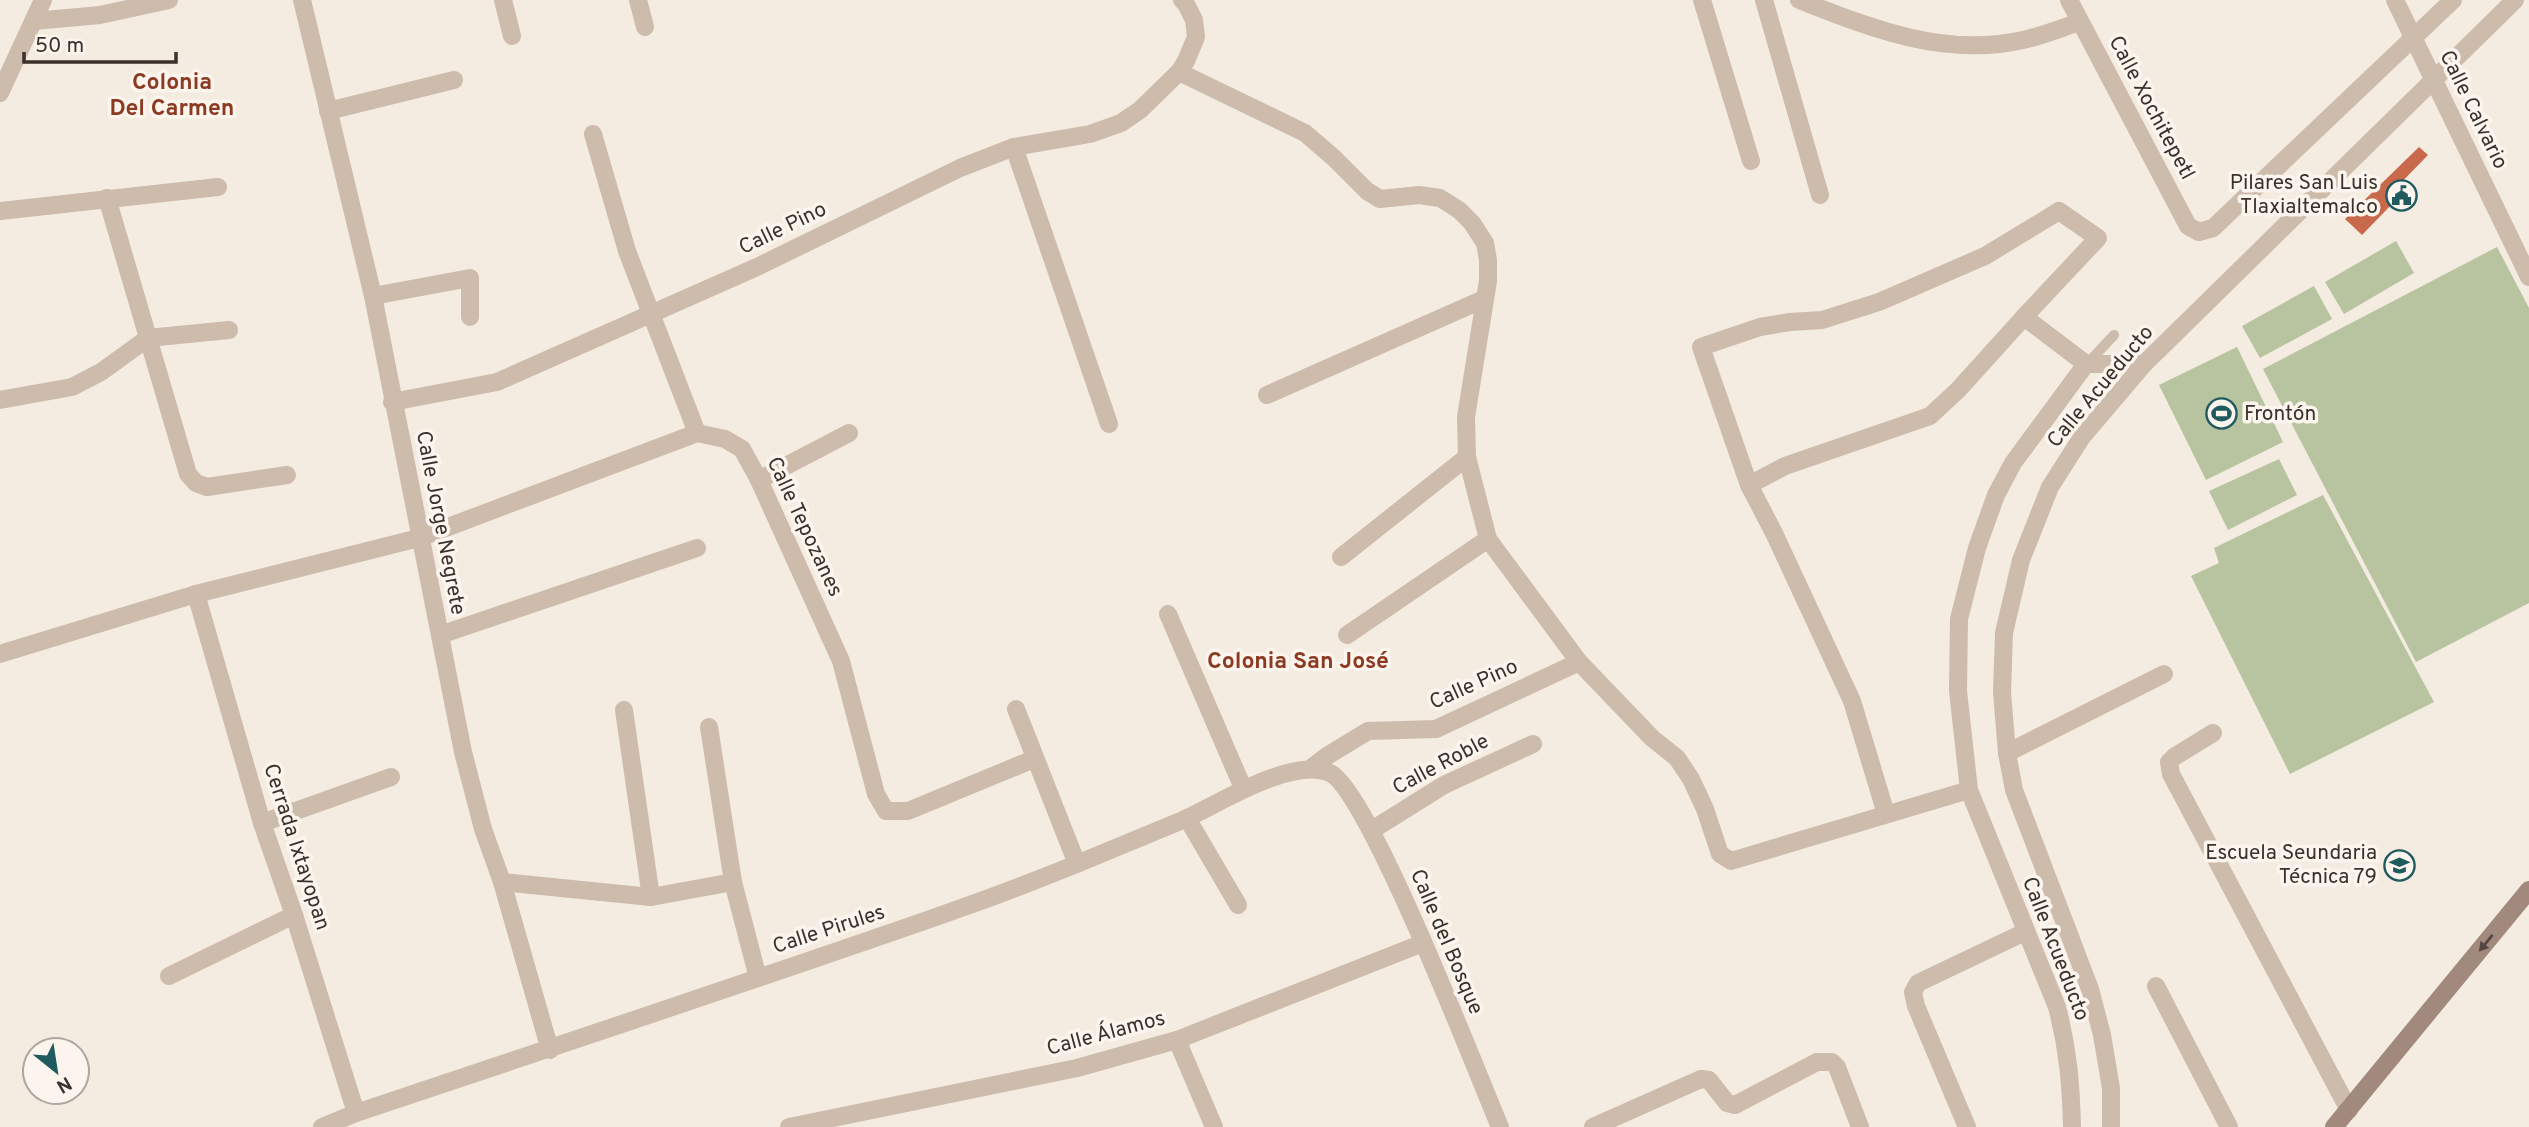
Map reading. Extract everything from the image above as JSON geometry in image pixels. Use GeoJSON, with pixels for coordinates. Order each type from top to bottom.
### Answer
{"type":"FeatureCollection","features":[{"type":"Feature","properties":{"kind":"main road"},"geometry":{"type":"LineString","coordinates":[[2334,1127],[2529,890]]}},
{"type":"Feature","properties":{"kind":"street"},"geometry":{"type":"LineString","coordinates":[[0,93],[5,74],[43,0]]}},
{"type":"Feature","properties":{"kind":"street"},"geometry":{"type":"LineString","coordinates":[[34,21],[100,15],[169,0]]}},
{"type":"Feature","properties":{"kind":"street","name":"Calle Jorge Negrete"},"geometry":{"type":"LineString","coordinates":[[302,0],[373,296],[463,752],[483,829],[502,882],[550,1050]]}},
{"type":"Feature","properties":{"kind":"street"},"geometry":{"type":"LineString","coordinates":[[503,0],[512,36]]}},
{"type":"Feature","properties":{"kind":"street"},"geometry":{"type":"LineString","coordinates":[[638,0],[645,27]]}},
{"type":"Feature","properties":{"kind":"street"},"geometry":{"type":"LineString","coordinates":[[1182,0],[1194,20],[1196,37],[1179,72],[1305,133],[1335,158],[1367,191],[1380,199],[1419,195],[1440,198],[1459,210],[1472,223],[1485,243],[1488,271],[1466,417],[1467,457],[1488,539],[1579,662],[1652,738],[1677,758],[1691,779],[1705,809],[1720,854],[1731,861],[1969,790]]}},
{"type":"Feature","properties":{"kind":"street"},"geometry":{"type":"LineString","coordinates":[[1702,0],[1751,161]]}},
{"type":"Feature","properties":{"kind":"street"},"geometry":{"type":"LineString","coordinates":[[1764,0],[1820,195]]}},
{"type":"Feature","properties":{"kind":"street"},"geometry":{"type":"LineString","coordinates":[[1799,0],[1877,30],[1957,46],[2022,41],[2080,22]]}},
{"type":"Feature","properties":{"kind":"street","name":"Calle Xochitepetl"},"geometry":{"type":"LineString","coordinates":[[2069,0],[2188,226],[2199,232],[2213,229],[2413,41]]}},
{"type":"Feature","properties":{"kind":"street","name":"Calle Calvario"},"geometry":{"type":"LineString","coordinates":[[2395,0],[2529,277]]}},
{"type":"Feature","properties":{"kind":"street"},"geometry":{"type":"LineString","coordinates":[[2413,41],[2453,0]]}},
{"type":"Feature","properties":{"kind":"street","name":"Calle Acueducto"},"geometry":{"type":"LineString","coordinates":[[2111,1127],[2111,1088],[2102,1035],[2090,989],[2014,790],[2007,753],[2002,692],[2004,632],[2021,560],[2050,487],[2082,437],[2144,363],[2515,0]]}},
{"type":"Feature","properties":{"kind":"street","name":"Calle Pino"},"geometry":{"type":"LineString","coordinates":[[392,402],[497,382],[758,267],[960,168],[1014,147],[1090,134],[1121,123],[1139,110],[1179,72]]}},
{"type":"Feature","properties":{"kind":"street"},"geometry":{"type":"LineString","coordinates":[[328,111],[454,80]]}},
{"type":"Feature","properties":{"kind":"street"},"geometry":{"type":"LineString","coordinates":[[0,654],[196,594],[419,538],[697,433],[627,251],[593,134]]}},
{"type":"Feature","properties":{"kind":"street"},"geometry":{"type":"LineString","coordinates":[[1014,147],[1109,425]]}},
{"type":"Feature","properties":{"kind":"street"},"geometry":{"type":"LineString","coordinates":[[0,211],[218,187]]}},
{"type":"Feature","properties":{"kind":"street"},"geometry":{"type":"LineString","coordinates":[[107,198],[188,474],[207,487],[287,475]]}},
{"type":"Feature","properties":{"kind":"street"},"geometry":{"type":"LineString","coordinates":[[1749,485],[1786,466],[1930,416],[1958,390],[2098,238],[2059,211],[1985,256],[1879,302],[1822,320],[1760,327],[1701,347],[1749,485],[1852,701],[1886,814]]}},
{"type":"Feature","properties":{"kind":"street"},"geometry":{"type":"LineString","coordinates":[[373,296],[470,278],[470,317]]}},
{"type":"Feature","properties":{"kind":"street"},"geometry":{"type":"LineString","coordinates":[[1267,395],[1484,299]]}},
{"type":"Feature","properties":{"kind":"street"},"geometry":{"type":"LineString","coordinates":[[2024,317],[2087,364],[2144,363]]}},
{"type":"Feature","properties":{"kind":"street"},"geometry":{"type":"LineString","coordinates":[[0,400],[72,387],[101,372],[148,338],[229,330]]}},
{"type":"Feature","properties":{"kind":"street","name":"Calle Acueducto"},"geometry":{"type":"LineString","coordinates":[[2073,1127],[2067,1045],[2057,1007],[1969,790],[1958,691],[1959,619],[1977,548],[1996,495],[2013,463],[2087,364]]}},
{"type":"Feature","properties":{"kind":"street","name":"Calle Tepozanes"},"geometry":{"type":"LineString","coordinates":[[697,433],[725,439],[742,449],[759,480],[841,661],[876,794],[886,811],[908,811],[1034,759]]}},
{"type":"Feature","properties":{"kind":"street"},"geometry":{"type":"LineString","coordinates":[[759,480],[849,433]]}},
{"type":"Feature","properties":{"kind":"street"},"geometry":{"type":"LineString","coordinates":[[1341,557],[1467,457]]}},
{"type":"Feature","properties":{"kind":"street"},"geometry":{"type":"LineString","coordinates":[[1347,635],[1488,539]]}},
{"type":"Feature","properties":{"kind":"street"},"geometry":{"type":"LineString","coordinates":[[440,635],[697,548]]}},
{"type":"Feature","properties":{"kind":"street","name":"Cerrada Ixtayopan"},"geometry":{"type":"LineString","coordinates":[[196,594],[262,823],[356,1113]]}},
{"type":"Feature","properties":{"kind":"street"},"geometry":{"type":"LineString","coordinates":[[1168,614],[1242,788]]}},
{"type":"Feature","properties":{"kind":"street","name":"Calle Pino"},"geometry":{"type":"LineString","coordinates":[[1311,769],[1368,731],[1436,729],[1579,662]]}},
{"type":"Feature","properties":{"kind":"street"},"geometry":{"type":"LineString","coordinates":[[2007,753],[2164,674]]}},
{"type":"Feature","properties":{"kind":"street"},"geometry":{"type":"LineString","coordinates":[[1016,709],[1077,864]]}},
{"type":"Feature","properties":{"kind":"street"},"geometry":{"type":"LineString","coordinates":[[624,710],[651,897]]}},
{"type":"Feature","properties":{"kind":"street"},"geometry":{"type":"LineString","coordinates":[[709,727],[733,883],[758,978]]}},
{"type":"Feature","properties":{"kind":"street"},"geometry":{"type":"LineString","coordinates":[[2213,733],[2174,757],[2169,762],[2171,774],[2349,1110]]}},
{"type":"Feature","properties":{"kind":"street","name":"Calle Roble"},"geometry":{"type":"LineString","coordinates":[[1372,830],[1444,785],[1533,744]]}},
{"type":"Feature","properties":{"kind":"street","name":"Calle Pirules"},"geometry":{"type":"LineString","coordinates":[[322,1127],[356,1113],[913,926],[1077,864],[1187,818],[1242,788],[1311,769]]}},
{"type":"Feature","properties":{"kind":"street","name":"Calle del Bosque"},"geometry":{"type":"LineString","coordinates":[[1311,769],[1329,772],[1342,781],[1372,830],[1423,943],[1500,1127]]}},
{"type":"Feature","properties":{"kind":"street"},"geometry":{"type":"LineString","coordinates":[[262,823],[391,777]]}},
{"type":"Feature","properties":{"kind":"street"},"geometry":{"type":"LineString","coordinates":[[1187,818],[1238,905]]}},
{"type":"Feature","properties":{"kind":"street"},"geometry":{"type":"LineString","coordinates":[[502,882],[651,897],[733,883]]}},
{"type":"Feature","properties":{"kind":"street"},"geometry":{"type":"LineString","coordinates":[[169,976],[294,915]]}},
{"type":"Feature","properties":{"kind":"street"},"geometry":{"type":"LineString","coordinates":[[1967,1127],[1916,1006],[1913,992],[1918,983],[2025,932]]}},
{"type":"Feature","properties":{"kind":"street","name":"Calle Álamos"},"geometry":{"type":"LineString","coordinates":[[789,1127],[1077,1068],[1177,1040],[1423,943]]}},
{"type":"Feature","properties":{"kind":"street"},"geometry":{"type":"LineString","coordinates":[[2156,986],[2229,1127]]}},
{"type":"Feature","properties":{"kind":"street"},"geometry":{"type":"LineString","coordinates":[[1177,1040],[1214,1127]]}},
{"type":"Feature","properties":{"kind":"street"},"geometry":{"type":"LineString","coordinates":[[1593,1127],[1701,1079],[1709,1080],[1727,1103],[1735,1105],[1817,1062],[1832,1062],[1837,1067],[1860,1127]]}},
{"type":"Feature","properties":{"kind":"lane","name":"Calle Acueducto"},"geometry":{"type":"LineString","coordinates":[[2087,364],[2114,335]]}},
{"type":"Feature","properties":{"kind":"green space"},"geometry":{"type":"Polygon","coordinates":[[[2396,241],[2414,273],[2344,314],[2325,282],[2396,241]]]}},
{"type":"Feature","properties":{"kind":"green space"},"geometry":{"type":"Polygon","coordinates":[[[2497,247],[2529,308],[2529,603],[2416,662],[2263,369],[2497,247]]]}},
{"type":"Feature","properties":{"kind":"green space"},"geometry":{"type":"Polygon","coordinates":[[[2314,286],[2332,319],[2260,358],[2242,326],[2314,286]]]}},
{"type":"Feature","properties":{"kind":"green space","name":"Frontón"},"geometry":{"type":"Polygon","coordinates":[[[2237,347],[2283,442],[2206,480],[2159,385],[2237,347]]]}},
{"type":"Feature","properties":{"kind":"green space"},"geometry":{"type":"Polygon","coordinates":[[[2279,459],[2297,495],[2228,530],[2209,491],[2279,459]]]}},
{"type":"Feature","properties":{"kind":"green space"},"geometry":{"type":"Polygon","coordinates":[[[2323,495],[2434,702],[2290,774],[2191,576],[2219,563],[2214,548],[2323,495]]]}},
{"type":"Feature","properties":{"kind":"building"},"geometry":{"type":"Polygon","coordinates":[[[2419,147],[2428,155],[2388,196],[2394,202],[2362,235],[2345,219],[2419,147]]]}},
{"type":"Feature","properties":{"kind":"place","name":"Pilares San Luis Tlaxialtemalco"},"geometry":{"type":"Point","coordinates":[2401,195]}},
{"type":"Feature","properties":{"kind":"place","name":"Frontón"},"geometry":{"type":"Point","coordinates":[2221,414]}},
{"type":"Feature","properties":{"kind":"place","name":"Escuela Seundaria Técnica 79"},"geometry":{"type":"Point","coordinates":[2400,865]}},
{"type":"Feature","properties":{"kind":"district","name":"Colonia Del Carmen"},"geometry":{"type":"Point","coordinates":[172,96]}},
{"type":"Feature","properties":{"kind":"district","name":"Colonia San José"},"geometry":{"type":"Point","coordinates":[1298,662]}}]}
